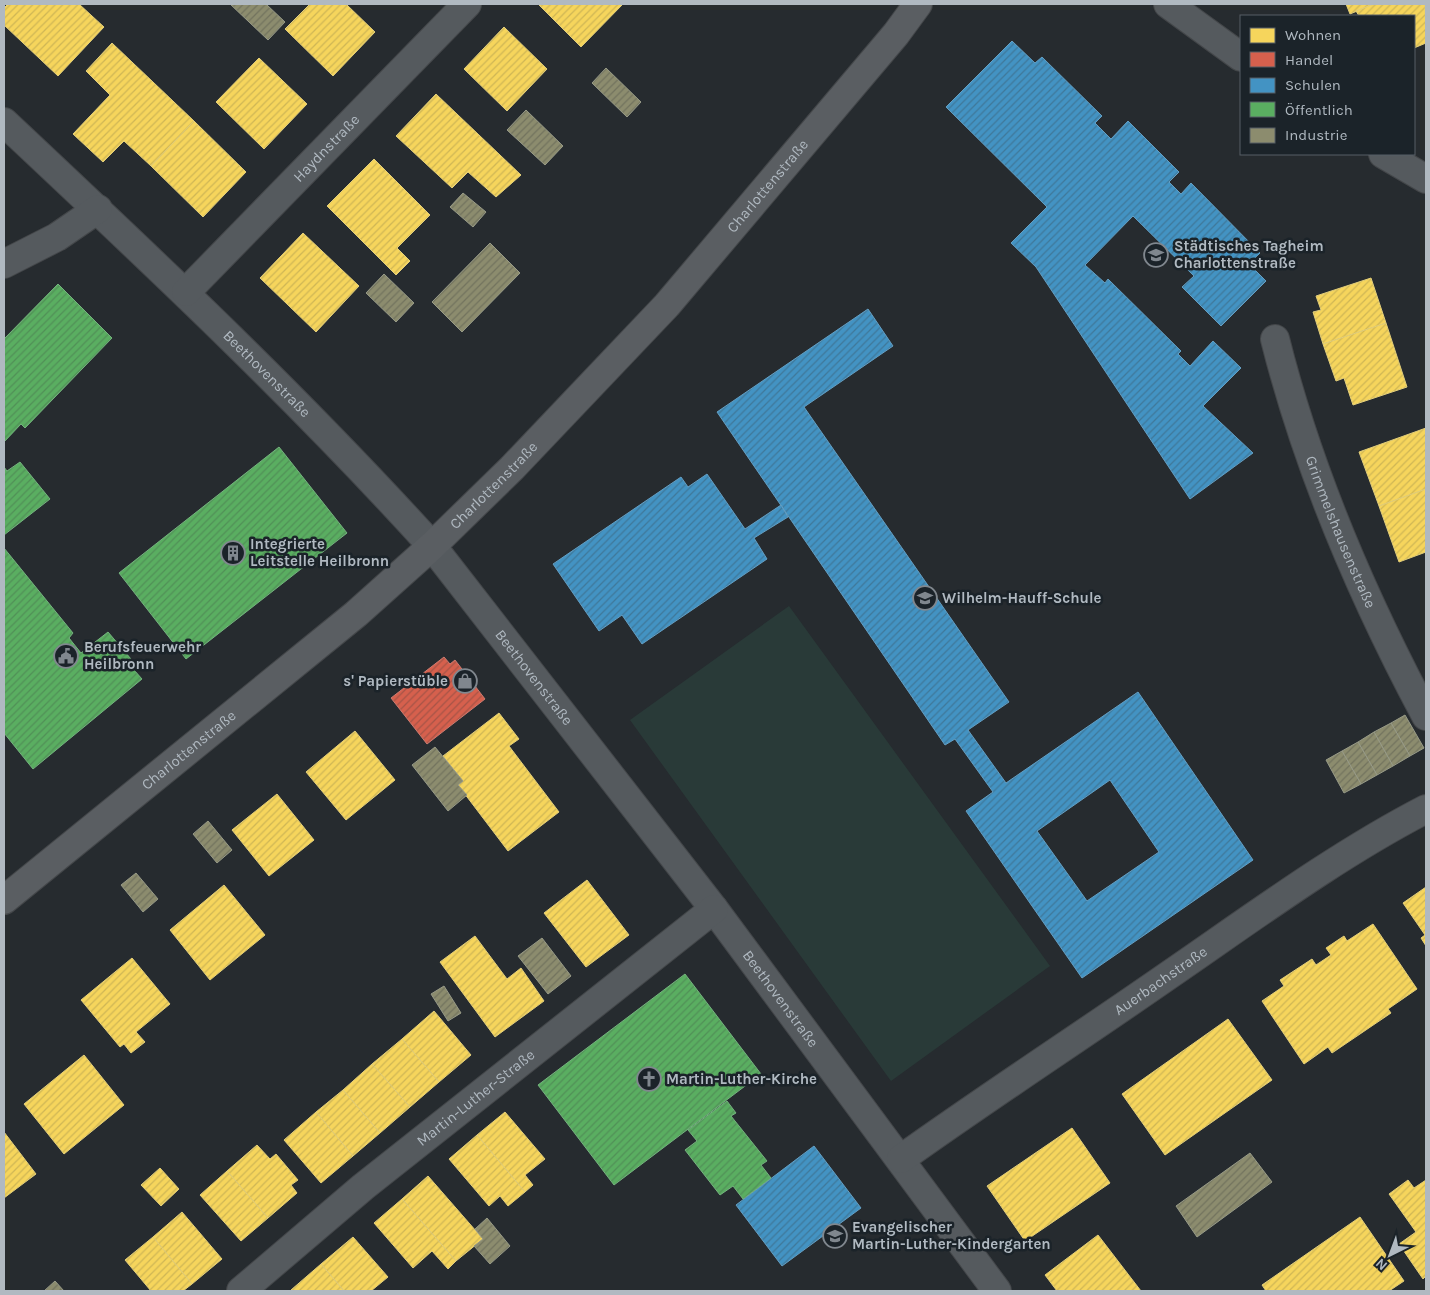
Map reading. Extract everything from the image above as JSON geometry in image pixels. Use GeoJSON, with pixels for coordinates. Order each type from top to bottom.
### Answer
{"type":"FeatureCollection","features":[{"type":"Feature","properties":{"kind":"main road","name":"Charlottenstraße"},"geometry":{"type":"LineString","coordinates":[[4,900],[342,626],[432,546],[518,462],[667,305],[896,34],[918,4]]}},
{"type":"Feature","properties":{"kind":"street","name":"Haydnstraße"},"geometry":{"type":"LineString","coordinates":[[186,292],[467,4]]}},
{"type":"Feature","properties":{"kind":"street"},"geometry":{"type":"LineString","coordinates":[[1168,4],[1240,56]]}},
{"type":"Feature","properties":{"kind":"street","name":"Beethovenstraße"},"geometry":{"type":"LineString","coordinates":[[4,122],[186,292],[392,502],[432,546],[714,909],[997,1291]]}},
{"type":"Feature","properties":{"kind":"street"},"geometry":{"type":"LineString","coordinates":[[1385,155],[1426,179]]}},
{"type":"Feature","properties":{"kind":"street"},"geometry":{"type":"LineString","coordinates":[[4,264],[57,238],[98,210]]}},
{"type":"Feature","properties":{"kind":"street","name":"Grimmelshausenstraße"},"geometry":{"type":"LineString","coordinates":[[1276,339],[1290,398],[1337,527],[1366,598],[1426,716]]}},
{"type":"Feature","properties":{"kind":"street","name":"Auerbachstraße"},"geometry":{"type":"LineString","coordinates":[[901,1159],[972,1107],[1235,930],[1353,852],[1426,810]]}},
{"type":"Feature","properties":{"kind":"street","name":"Martin-Luther-Straße"},"geometry":{"type":"LineString","coordinates":[[241,1291],[363,1187],[714,909]]}},
{"type":"Feature","properties":{"kind":"shaded area"},"geometry":{"type":"Polygon","coordinates":[[[789,606],[1050,966],[891,1081],[630,720],[789,606]]]}},
{"type":"Feature","properties":{"kind":"building: Wohnen"},"geometry":{"type":"Polygon","coordinates":[[[8,4],[79,4],[104,27],[58,76],[4,25],[4,8],[8,4]]]}},
{"type":"Feature","properties":{"kind":"building: Wohnen"},"geometry":{"type":"Polygon","coordinates":[[[310,4],[346,4],[375,32],[333,76],[285,29],[310,4]]]}},
{"type":"Feature","properties":{"kind":"building: Wohnen"},"geometry":{"type":"Polygon","coordinates":[[[538,4],[623,4],[581,47],[538,4]]]}},
{"type":"Feature","properties":{"kind":"building: Wohnen"},"geometry":{"type":"Polygon","coordinates":[[[1346,4],[1374,4],[1350,14],[1346,4]]]}},
{"type":"Feature","properties":{"kind":"building: Wohnen"},"geometry":{"type":"Polygon","coordinates":[[[1374,4],[1425,4],[1426,43],[1415,48],[1415,15],[1358,15],[1356,11],[1374,4]]]}},
{"type":"Feature","properties":{"kind":"building: Wohnen"},"geometry":{"type":"Polygon","coordinates":[[[504,27],[547,69],[507,111],[464,69],[504,27]]]}},
{"type":"Feature","properties":{"kind":"building: Wohnen"},"geometry":{"type":"Polygon","coordinates":[[[112,43],[194,121],[151,166],[124,141],[103,162],[73,134],[110,95],[86,71],[112,43]]]}},
{"type":"Feature","properties":{"kind":"building: Wohnen"},"geometry":{"type":"Polygon","coordinates":[[[259,58],[307,104],[264,149],[216,102],[259,58]]]}},
{"type":"Feature","properties":{"kind":"building: Wohnen"},"geometry":{"type":"Polygon","coordinates":[[[436,94],[521,175],[496,197],[468,172],[452,188],[396,136],[436,94]]]}},
{"type":"Feature","properties":{"kind":"building: Wohnen"},"geometry":{"type":"Polygon","coordinates":[[[194,121],[246,172],[203,217],[151,166],[194,121]]]}},
{"type":"Feature","properties":{"kind":"building: Wohnen"},"geometry":{"type":"Polygon","coordinates":[[[374,159],[430,215],[397,248],[410,261],[396,275],[327,206],[374,159]]]}},
{"type":"Feature","properties":{"kind":"building: Wohnen"},"geometry":{"type":"Polygon","coordinates":[[[303,233],[359,286],[316,332],[260,278],[303,233]]]}},
{"type":"Feature","properties":{"kind":"building: Wohnen"},"geometry":{"type":"Polygon","coordinates":[[[1371,278],[1386,323],[1323,344],[1313,312],[1321,310],[1316,296],[1371,278]]]}},
{"type":"Feature","properties":{"kind":"building: Wohnen"},"geometry":{"type":"Polygon","coordinates":[[[1386,323],[1407,387],[1353,405],[1344,378],[1336,381],[1323,344],[1386,323]]]}},
{"type":"Feature","properties":{"kind":"building: Wohnen"},"geometry":{"type":"Polygon","coordinates":[[[1426,428],[1426,489],[1379,506],[1359,452],[1426,428]]]}},
{"type":"Feature","properties":{"kind":"building: Wohnen"},"geometry":{"type":"Polygon","coordinates":[[[1426,489],[1426,552],[1399,562],[1379,506],[1426,489]]]}},
{"type":"Feature","properties":{"kind":"building: Wohnen"},"geometry":{"type":"Polygon","coordinates":[[[499,713],[519,739],[509,746],[559,812],[508,851],[458,785],[463,781],[443,756],[499,713]]]}},
{"type":"Feature","properties":{"kind":"building: Wohnen"},"geometry":{"type":"Polygon","coordinates":[[[355,731],[395,780],[346,820],[306,772],[355,731]]]}},
{"type":"Feature","properties":{"kind":"building: Wohnen"},"geometry":{"type":"Polygon","coordinates":[[[277,794],[314,840],[269,876],[232,830],[277,794]]]}},
{"type":"Feature","properties":{"kind":"building: Wohnen"},"geometry":{"type":"Polygon","coordinates":[[[587,880],[629,935],[586,967],[544,913],[587,880]]]}},
{"type":"Feature","properties":{"kind":"building: Wohnen"},"geometry":{"type":"Polygon","coordinates":[[[224,885],[265,935],[210,980],[170,930],[224,885]]]}},
{"type":"Feature","properties":{"kind":"building: Wohnen"},"geometry":{"type":"Polygon","coordinates":[[[1426,887],[1426,946],[1421,938],[1425,935],[1403,903],[1426,887]]]}},
{"type":"Feature","properties":{"kind":"building: Wohnen"},"geometry":{"type":"Polygon","coordinates":[[[1373,924],[1417,989],[1388,1009],[1391,1013],[1332,1053],[1328,1047],[1304,1064],[1262,1001],[1284,986],[1280,980],[1312,959],[1316,965],[1331,955],[1326,948],[1344,936],[1347,941],[1373,924]]]}},
{"type":"Feature","properties":{"kind":"building: Wohnen"},"geometry":{"type":"Polygon","coordinates":[[[475,936],[507,979],[521,968],[544,1001],[495,1037],[440,962],[475,936]]]}},
{"type":"Feature","properties":{"kind":"building: Wohnen"},"geometry":{"type":"Polygon","coordinates":[[[132,958],[170,1004],[136,1032],[145,1042],[131,1053],[124,1044],[120,1047],[81,1000],[132,958]]]}},
{"type":"Feature","properties":{"kind":"building: Wohnen"},"geometry":{"type":"Polygon","coordinates":[[[434,1011],[471,1055],[439,1082],[402,1039],[434,1011]]]}},
{"type":"Feature","properties":{"kind":"building: Wohnen"},"geometry":{"type":"Polygon","coordinates":[[[1228,1019],[1272,1080],[1165,1155],[1122,1094],[1228,1019]]]}},
{"type":"Feature","properties":{"kind":"building: Wohnen"},"geometry":{"type":"Polygon","coordinates":[[[402,1039],[439,1082],[410,1107],[372,1064],[402,1039]]]}},
{"type":"Feature","properties":{"kind":"building: Wohnen"},"geometry":{"type":"Polygon","coordinates":[[[84,1055],[124,1105],[64,1154],[24,1104],[84,1055]]]}},
{"type":"Feature","properties":{"kind":"building: Wohnen"},"geometry":{"type":"Polygon","coordinates":[[[372,1064],[410,1107],[380,1133],[343,1090],[372,1064]]]}},
{"type":"Feature","properties":{"kind":"building: Wohnen"},"geometry":{"type":"Polygon","coordinates":[[[343,1090],[380,1133],[353,1156],[316,1112],[343,1090]]]}},
{"type":"Feature","properties":{"kind":"building: Wohnen"},"geometry":{"type":"Polygon","coordinates":[[[316,1112],[353,1156],[321,1183],[284,1140],[316,1112]]]}},
{"type":"Feature","properties":{"kind":"building: Wohnen"},"geometry":{"type":"Polygon","coordinates":[[[505,1112],[545,1159],[525,1175],[533,1185],[525,1192],[477,1135],[505,1112]]]}},
{"type":"Feature","properties":{"kind":"building: Wohnen"},"geometry":{"type":"Polygon","coordinates":[[[1072,1128],[1110,1183],[1025,1241],[987,1186],[1072,1128]]]}},
{"type":"Feature","properties":{"kind":"building: Wohnen"},"geometry":{"type":"Polygon","coordinates":[[[4,1132],[36,1174],[4,1198],[4,1132]]]}},
{"type":"Feature","properties":{"kind":"building: Wohnen"},"geometry":{"type":"Polygon","coordinates":[[[477,1135],[525,1192],[508,1206],[500,1196],[489,1206],[449,1159],[477,1135]]]}},
{"type":"Feature","properties":{"kind":"building: Wohnen"},"geometry":{"type":"Polygon","coordinates":[[[257,1145],[270,1159],[276,1154],[298,1180],[291,1185],[297,1193],[268,1218],[227,1171],[257,1145]]]}},
{"type":"Feature","properties":{"kind":"building: Wohnen"},"geometry":{"type":"Polygon","coordinates":[[[160,1168],[179,1189],[161,1206],[141,1185],[160,1168]]]}},
{"type":"Feature","properties":{"kind":"building: Wohnen"},"geometry":{"type":"Polygon","coordinates":[[[227,1171],[268,1218],[241,1241],[200,1195],[227,1171]]]}},
{"type":"Feature","properties":{"kind":"building: Wohnen"},"geometry":{"type":"Polygon","coordinates":[[[428,1176],[483,1239],[456,1261],[402,1199],[428,1176]]]}},
{"type":"Feature","properties":{"kind":"building: Wohnen"},"geometry":{"type":"Polygon","coordinates":[[[1408,1180],[1414,1188],[1426,1180],[1426,1276],[1423,1279],[1399,1244],[1416,1232],[1389,1194],[1408,1180]]]}},
{"type":"Feature","properties":{"kind":"building: Wohnen"},"geometry":{"type":"Polygon","coordinates":[[[402,1199],[456,1261],[448,1269],[432,1251],[413,1268],[374,1223],[402,1199]]]}},
{"type":"Feature","properties":{"kind":"building: Wohnen"},"geometry":{"type":"Polygon","coordinates":[[[182,1212],[222,1259],[192,1284],[153,1237],[182,1212]]]}},
{"type":"Feature","properties":{"kind":"building: Wohnen"},"geometry":{"type":"Polygon","coordinates":[[[1360,1217],[1404,1281],[1389,1291],[1266,1291],[1262,1285],[1360,1217]]]}},
{"type":"Feature","properties":{"kind":"building: Wohnen"},"geometry":{"type":"Polygon","coordinates":[[[1098,1235],[1141,1291],[1057,1291],[1045,1275],[1098,1235]]]}},
{"type":"Feature","properties":{"kind":"building: Wohnen"},"geometry":{"type":"Polygon","coordinates":[[[153,1237],[192,1284],[183,1291],[151,1291],[125,1260],[153,1237]]]}},
{"type":"Feature","properties":{"kind":"building: Wohnen"},"geometry":{"type":"Polygon","coordinates":[[[353,1237],[388,1277],[371,1291],[344,1291],[321,1264],[353,1237]]]}},
{"type":"Feature","properties":{"kind":"building: Wohnen"},"geometry":{"type":"Polygon","coordinates":[[[321,1264],[344,1291],[291,1290],[321,1264]]]}},
{"type":"Feature","properties":{"kind":"building: Handel"},"geometry":{"type":"Polygon","coordinates":[[[444,657],[450,664],[455,660],[485,699],[427,744],[391,698],[444,657]]]}},
{"type":"Feature","properties":{"kind":"building: Schulen"},"geometry":{"type":"Polygon","coordinates":[[[1012,41],[1035,63],[1042,57],[1102,116],[1095,123],[1111,139],[1128,121],[1179,172],[1169,182],[1181,194],[1191,183],[1260,253],[1249,264],[1266,281],[1221,326],[1182,287],[1194,276],[1133,216],[1085,265],[1105,283],[1108,279],[1181,351],[1178,354],[1190,366],[1213,341],[1241,368],[1203,406],[1253,453],[1190,499],[1036,267],[1011,243],[1047,207],[946,107],[1012,41]]]}},
{"type":"Feature","properties":{"kind":"building: Schulen"},"geometry":{"type":"Polygon","coordinates":[[[868,309],[893,346],[804,407],[1009,702],[968,730],[1006,783],[1138,692],[1253,860],[1082,978],[966,811],[993,792],[955,739],[945,745],[717,412],[868,309]],[[1110,780],[1037,831],[1087,901],[1159,852],[1110,780]]]}},
{"type":"Feature","properties":{"kind":"building: Schulen"},"geometry":{"type":"Polygon","coordinates":[[[707,474],[745,529],[781,505],[788,517],[754,538],[767,559],[642,644],[622,615],[599,631],[553,564],[681,477],[688,487],[707,474]]]}},
{"type":"Feature","properties":{"kind":"building: Schulen"},"geometry":{"type":"Polygon","coordinates":[[[814,1146],[861,1208],[782,1266],[736,1205],[814,1146]]]}},
{"type":"Feature","properties":{"kind":"building: Öffentlich"},"geometry":{"type":"Polygon","coordinates":[[[58,284],[112,338],[25,428],[21,424],[4,442],[4,339],[58,284]]]}},
{"type":"Feature","properties":{"kind":"building: Öffentlich","name":"Integrierte Leitstelle Heilbronn"},"geometry":{"type":"Polygon","coordinates":[[[279,447],[347,533],[186,659],[119,573],[279,447]]]}},
{"type":"Feature","properties":{"kind":"building: Öffentlich"},"geometry":{"type":"Polygon","coordinates":[[[20,462],[50,499],[4,535],[4,467],[7,471],[20,462]]]}},
{"type":"Feature","properties":{"kind":"building: Öffentlich","name":"Berufsfeuerwehr Heilbronn"},"geometry":{"type":"Polygon","coordinates":[[[4,548],[73,633],[69,638],[81,653],[108,632],[131,659],[127,662],[142,679],[33,769],[4,733],[4,548]]]}},
{"type":"Feature","properties":{"kind":"building: Öffentlich","name":"Martin-Luther-Kirche"},"geometry":{"type":"Polygon","coordinates":[[[685,974],[761,1074],[614,1185],[538,1085],[685,974]]]}},
{"type":"Feature","properties":{"kind":"building: Öffentlich"},"geometry":{"type":"Polygon","coordinates":[[[727,1101],[736,1113],[731,1116],[767,1161],[761,1165],[771,1178],[743,1199],[733,1186],[720,1195],[685,1150],[697,1141],[688,1130],[727,1101]]]}},
{"type":"Feature","properties":{"kind":"building: Industrie"},"geometry":{"type":"Polygon","coordinates":[[[230,4],[266,4],[285,22],[268,40],[230,4]]]}},
{"type":"Feature","properties":{"kind":"building: Industrie"},"geometry":{"type":"Polygon","coordinates":[[[606,68],[641,102],[627,117],[592,83],[606,68]]]}},
{"type":"Feature","properties":{"kind":"building: Industrie"},"geometry":{"type":"Polygon","coordinates":[[[526,110],[563,146],[545,165],[507,130],[526,110]]]}},
{"type":"Feature","properties":{"kind":"building: Industrie"},"geometry":{"type":"Polygon","coordinates":[[[463,193],[486,212],[473,227],[450,207],[463,193]]]}},
{"type":"Feature","properties":{"kind":"building: Industrie"},"geometry":{"type":"Polygon","coordinates":[[[490,243],[520,273],[462,332],[432,302],[490,243]]]}},
{"type":"Feature","properties":{"kind":"building: Industrie"},"geometry":{"type":"Polygon","coordinates":[[[384,274],[414,303],[396,322],[366,293],[384,274]]]}},
{"type":"Feature","properties":{"kind":"building: Industrie"},"geometry":{"type":"Polygon","coordinates":[[[1405,715],[1424,748],[1410,756],[1391,723],[1405,715]]]}},
{"type":"Feature","properties":{"kind":"building: Industrie"},"geometry":{"type":"Polygon","coordinates":[[[1391,723],[1410,756],[1393,766],[1374,732],[1391,723]]]}},
{"type":"Feature","properties":{"kind":"building: Industrie"},"geometry":{"type":"Polygon","coordinates":[[[1374,732],[1393,766],[1377,775],[1358,742],[1374,732]]]}},
{"type":"Feature","properties":{"kind":"building: Industrie"},"geometry":{"type":"Polygon","coordinates":[[[1358,742],[1377,775],[1361,784],[1342,751],[1358,742]]]}},
{"type":"Feature","properties":{"kind":"building: Industrie"},"geometry":{"type":"Polygon","coordinates":[[[435,747],[463,781],[458,785],[467,795],[448,811],[412,765],[435,747]]]}},
{"type":"Feature","properties":{"kind":"building: Industrie"},"geometry":{"type":"Polygon","coordinates":[[[1342,751],[1361,784],[1344,793],[1326,760],[1342,751]]]}},
{"type":"Feature","properties":{"kind":"building: Industrie"},"geometry":{"type":"Polygon","coordinates":[[[208,821],[232,850],[217,863],[193,834],[208,821]]]}},
{"type":"Feature","properties":{"kind":"building: Industrie"},"geometry":{"type":"Polygon","coordinates":[[[136,873],[158,899],[143,912],[121,885],[136,873]]]}},
{"type":"Feature","properties":{"kind":"building: Industrie"},"geometry":{"type":"Polygon","coordinates":[[[542,938],[571,976],[548,994],[518,956],[542,938]]]}},
{"type":"Feature","properties":{"kind":"building: Industrie"},"geometry":{"type":"Polygon","coordinates":[[[444,986],[461,1013],[448,1021],[431,994],[444,986]]]}},
{"type":"Feature","properties":{"kind":"building: Industrie"},"geometry":{"type":"Polygon","coordinates":[[[1250,1153],[1272,1182],[1197,1237],[1176,1206],[1250,1153]]]}},
{"type":"Feature","properties":{"kind":"building: Industrie"},"geometry":{"type":"Polygon","coordinates":[[[487,1218],[510,1246],[490,1264],[474,1246],[483,1239],[475,1229],[487,1218]]]}},
{"type":"Feature","properties":{"kind":"building: Industrie"},"geometry":{"type":"Polygon","coordinates":[[[55,1281],[64,1291],[44,1291],[55,1281]]]}},
{"type":"Feature","properties":{"kind":"place","name":"Städtisches Tagheim Charlottenstraße"},"geometry":{"type":"Point","coordinates":[1156,255]}},
{"type":"Feature","properties":{"kind":"place","name":"Integrierte Leitstelle Heilbronn"},"geometry":{"type":"Point","coordinates":[233,553]}},
{"type":"Feature","properties":{"kind":"place","name":"Wilhelm-Hauff-Schule"},"geometry":{"type":"Point","coordinates":[925,598]}},
{"type":"Feature","properties":{"kind":"place","name":"Berufsfeuerwehr Heilbronn"},"geometry":{"type":"Point","coordinates":[66,656]}},
{"type":"Feature","properties":{"kind":"place","name":"s' Papierstüble"},"geometry":{"type":"Point","coordinates":[465,681]}},
{"type":"Feature","properties":{"kind":"place","name":"Martin-Luther-Kirche"},"geometry":{"type":"Point","coordinates":[649,1079]}},
{"type":"Feature","properties":{"kind":"place","name":"Evangelischer Martin-Luther-Kindergarten"},"geometry":{"type":"Point","coordinates":[835,1236]}}]}
